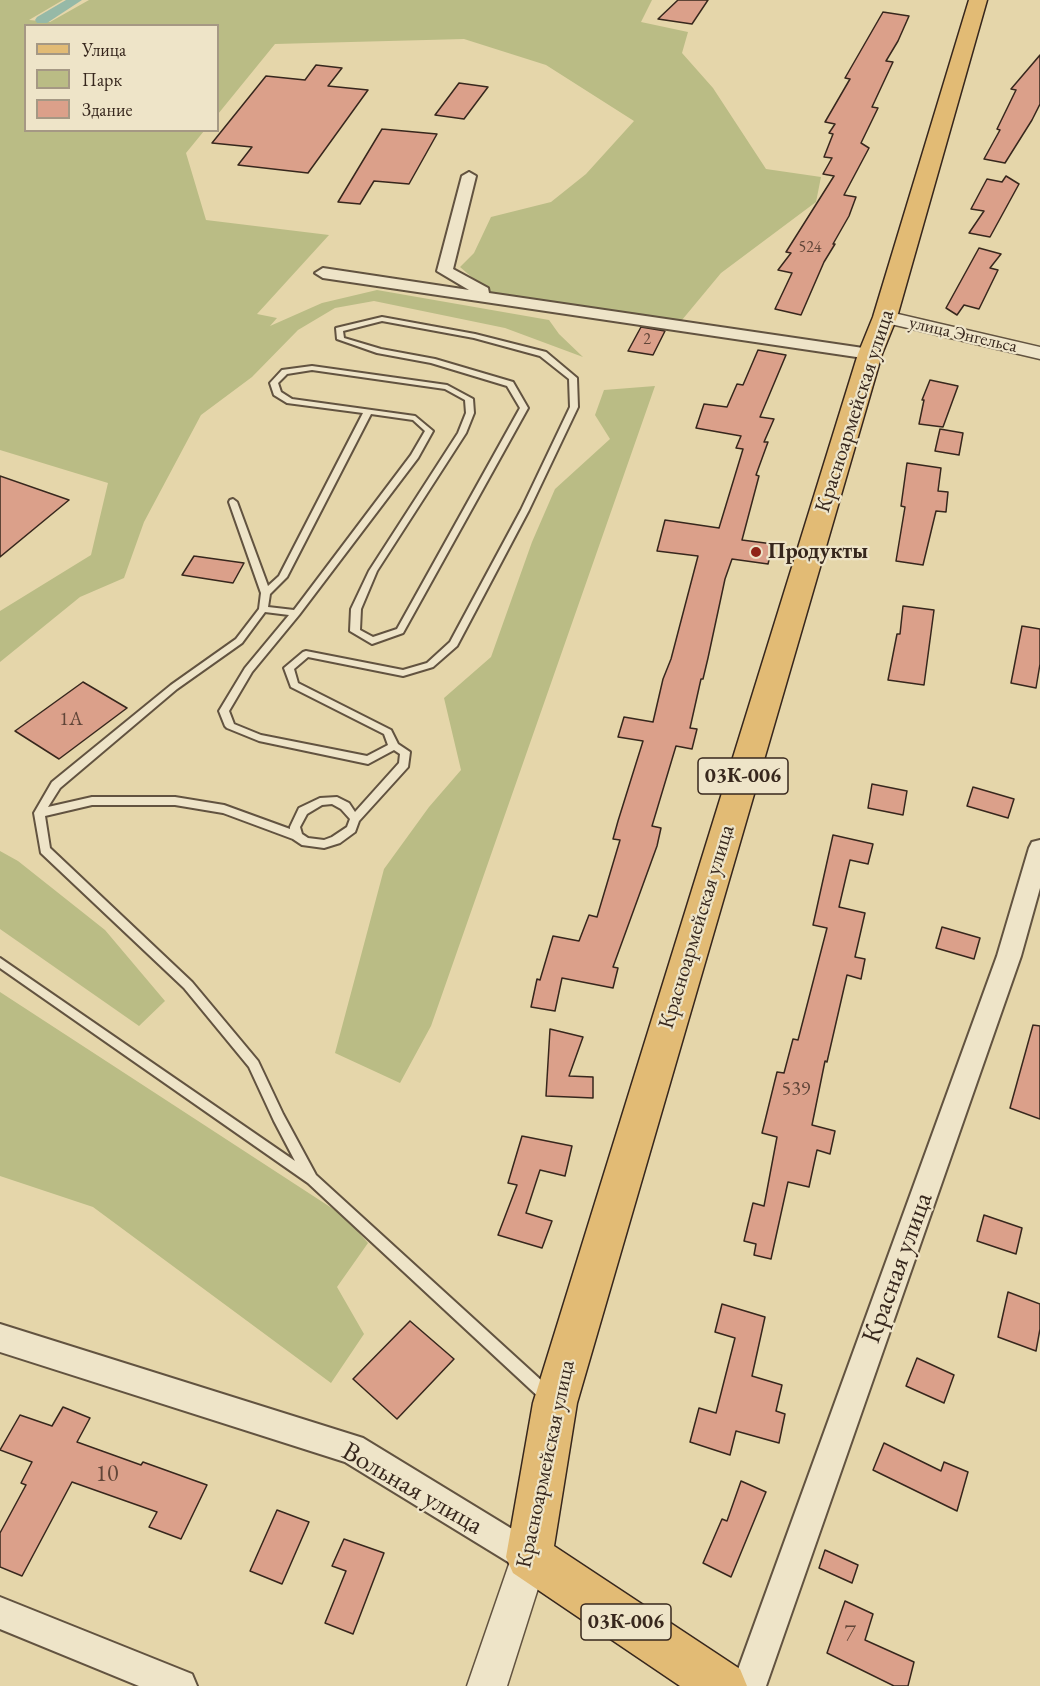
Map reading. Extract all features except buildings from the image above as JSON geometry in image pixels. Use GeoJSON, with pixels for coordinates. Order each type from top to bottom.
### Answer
{"type":"FeatureCollection","features":[{"type":"Feature","properties":{"kind":"main road","name":"Красноармейская улица"},"geometry":{"type":"LineString","coordinates":[[529,1557],[555,1403],[870,354],[885,317],[978,0]]}},
{"type":"Feature","properties":{"kind":"main road","name":"Вольная улица"},"geometry":{"type":"LineString","coordinates":[[529,1557],[723,1686]]}},
{"type":"Feature","properties":{"kind":"street"},"geometry":{"type":"LineString","coordinates":[[469,176],[445,271],[497,299]]}},
{"type":"Feature","properties":{"kind":"street"},"geometry":{"type":"LineString","coordinates":[[323,273],[870,354]]}},
{"type":"Feature","properties":{"kind":"street","name":"улица Энгельса"},"geometry":{"type":"LineString","coordinates":[[885,317],[1040,353]]}},
{"type":"Feature","properties":{"kind":"street","name":"Красная улица"},"geometry":{"type":"LineString","coordinates":[[749,1686],[1009,956],[1040,848]]}},
{"type":"Feature","properties":{"kind":"street","name":"Вольная улица"},"geometry":{"type":"LineString","coordinates":[[0,1338],[352,1449],[529,1557]]}},
{"type":"Feature","properties":{"kind":"street","name":"Красноармейская улица"},"geometry":{"type":"LineString","coordinates":[[487,1686],[529,1557]]}},
{"type":"Feature","properties":{"kind":"street"},"geometry":{"type":"LineString","coordinates":[[0,1612],[180,1686]]}},
{"type":"Feature","properties":{"kind":"lane"},"geometry":{"type":"LineString","coordinates":[[39,813],[92,801],[175,801],[224,809],[297,836],[306,842],[324,844],[336,840],[351,829],[355,819],[404,764],[405,752],[394,746],[388,732],[294,685],[289,668],[306,654],[403,673],[430,665],[454,644],[525,510],[574,407],[573,378],[543,354],[475,336],[382,319],[339,330],[341,339],[380,351],[432,361],[510,384],[524,408],[400,631],[372,641],[355,632],[356,609],[373,571],[462,433],[470,413],[469,399],[447,387],[312,368],[285,372],[274,383],[277,393],[290,401],[415,418],[429,430],[415,456],[296,613],[248,670],[224,711],[230,726],[259,738],[368,759],[394,746]]}},
{"type":"Feature","properties":{"kind":"lane"},"geometry":{"type":"LineString","coordinates":[[312,1179],[278,1117],[254,1064],[188,985],[45,850],[39,813],[56,785],[174,687],[239,641],[262,609],[266,593],[283,577],[368,411]]}},
{"type":"Feature","properties":{"kind":"lane"},"geometry":{"type":"LineString","coordinates":[[233,502],[266,593]]}},
{"type":"Feature","properties":{"kind":"lane"},"geometry":{"type":"LineString","coordinates":[[262,609],[296,613]]}},
{"type":"Feature","properties":{"kind":"lane"},"geometry":{"type":"LineString","coordinates":[[297,836],[295,826],[303,811],[320,802],[333,800],[345,806],[355,819]]}},
{"type":"Feature","properties":{"kind":"lane"},"geometry":{"type":"LineString","coordinates":[[0,963],[312,1179],[555,1403]]}},
{"type":"Feature","properties":{"kind":"green space"},"geometry":{"type":"Polygon","coordinates":[[[0,0],[63,0],[29,20],[50,22],[89,0],[652,0],[641,22],[688,32],[682,53],[713,88],[766,169],[821,177],[816,202],[721,273],[677,326],[497,299],[460,267],[474,253],[491,217],[551,202],[586,174],[634,121],[546,65],[464,39],[275,44],[219,113],[219,24],[24,24],[24,132],[203,132],[186,153],[206,220],[329,235],[257,314],[277,318],[270,326],[322,303],[377,290],[549,320],[559,334],[583,357],[505,328],[374,301],[335,308],[298,330],[252,377],[201,415],[144,522],[124,578],[80,597],[0,662],[0,611],[91,555],[108,483],[0,450],[0,0]]]}},
{"type":"Feature","properties":{"kind":"green space"},"geometry":{"type":"Polygon","coordinates":[[[655,386],[431,1026],[400,1083],[335,1053],[384,869],[429,807],[461,770],[444,698],[491,657],[532,542],[555,489],[610,439],[595,415],[604,390],[655,386]]]}},
{"type":"Feature","properties":{"kind":"green space"},"geometry":{"type":"Polygon","coordinates":[[[0,851],[18,861],[105,930],[165,1001],[139,1026],[0,929],[0,851]]]}},
{"type":"Feature","properties":{"kind":"green space"},"geometry":{"type":"Polygon","coordinates":[[[0,992],[344,1216],[368,1243],[337,1287],[364,1334],[331,1383],[93,1207],[0,1176],[0,992]]]}},
{"type":"Feature","properties":{"kind":"waterway"},"geometry":{"type":"LineString","coordinates":[[42,20],[75,0]]}},
{"type":"Feature","properties":{"kind":"place","name":"Продукты"},"geometry":{"type":"Point","coordinates":[756,552]}}]}
